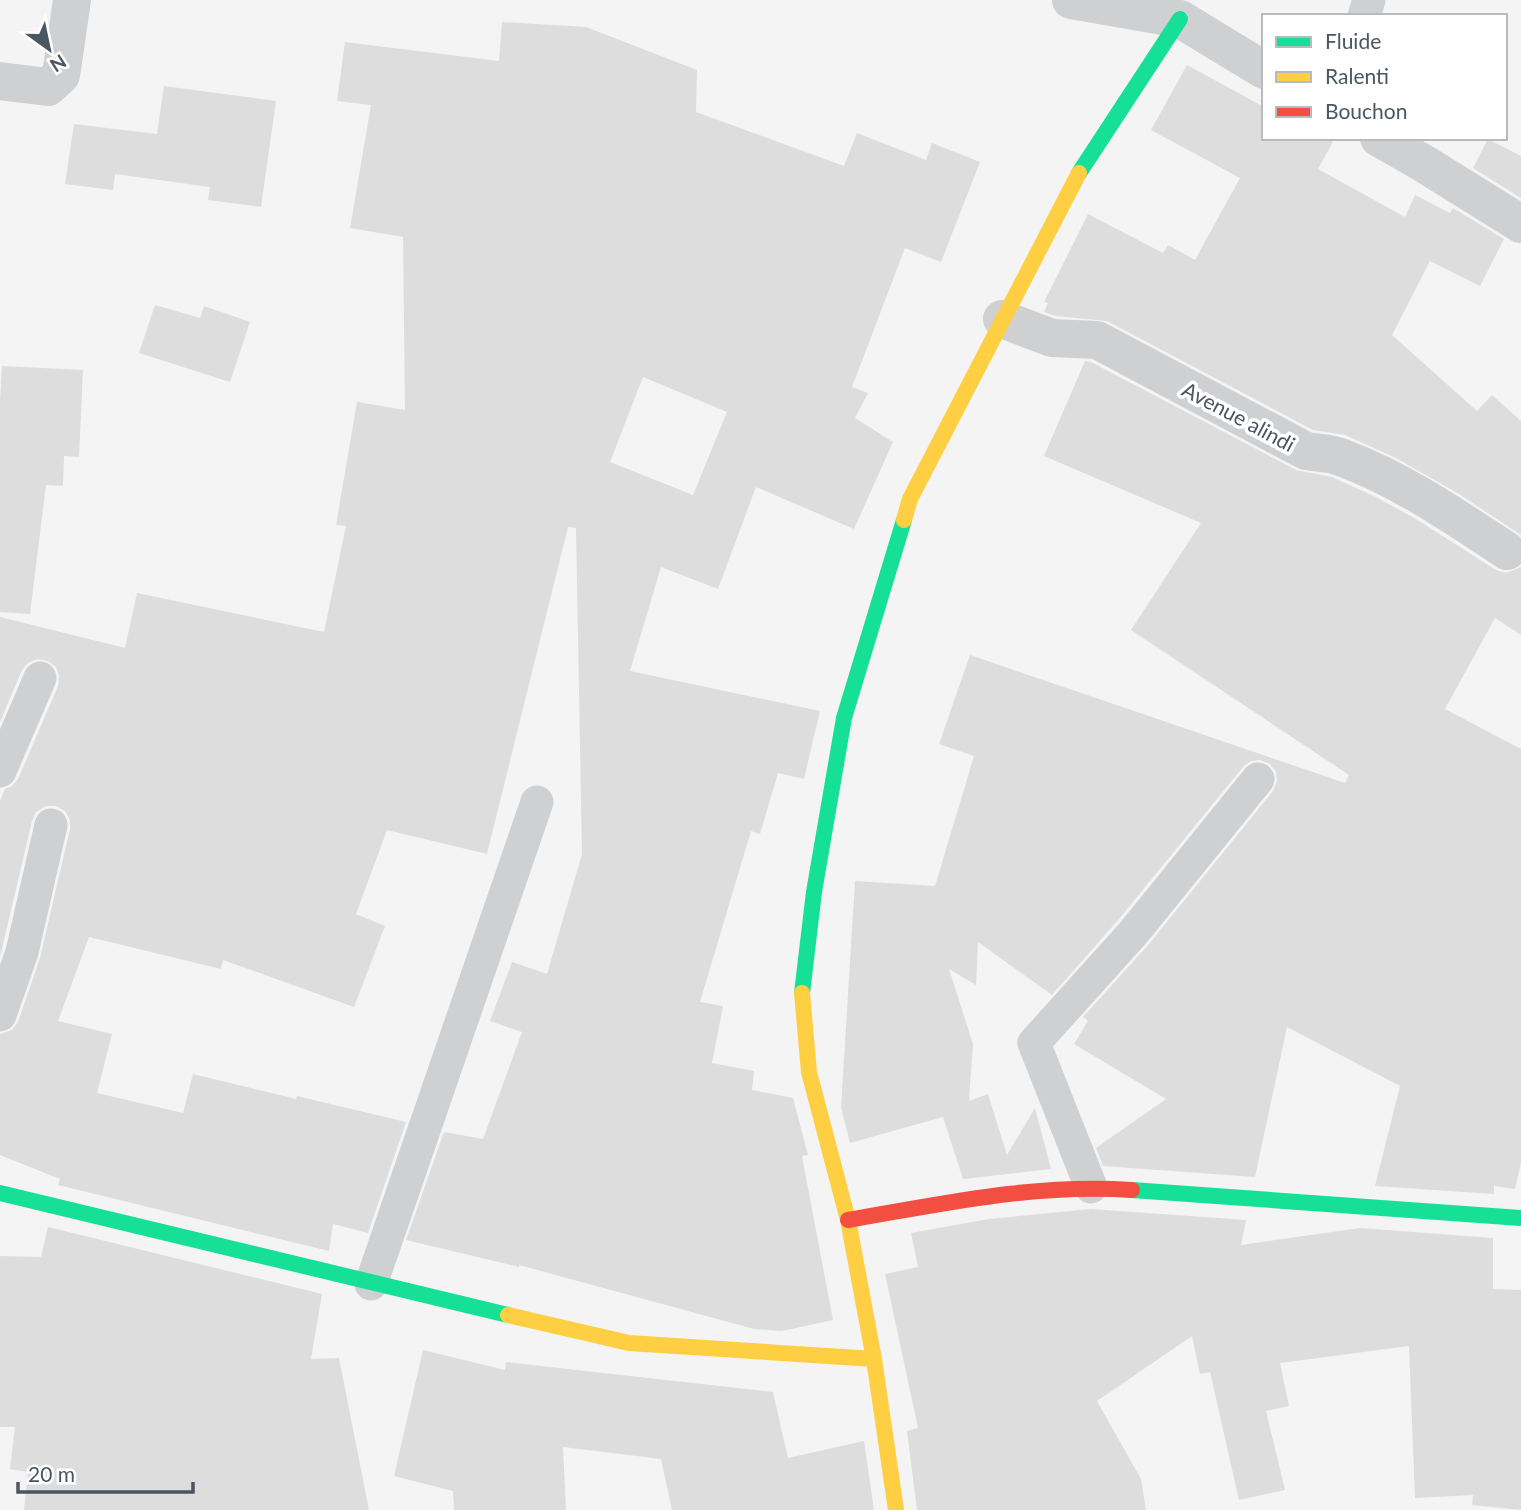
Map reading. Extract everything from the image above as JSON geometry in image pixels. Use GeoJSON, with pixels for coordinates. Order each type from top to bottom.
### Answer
{"type":"FeatureCollection","features":[{"type":"Feature","properties":{"kind":"street"},"geometry":{"type":"LineString","coordinates":[[0,81],[47,87],[56,82],[61,75],[72,0]]}},
{"type":"Feature","properties":{"kind":"street"},"geometry":{"type":"LineString","coordinates":[[1071,0],[1180,19],[1262,69]]}},
{"type":"Feature","properties":{"kind":"street"},"geometry":{"type":"LineString","coordinates":[[896,1510],[874,1359],[848,1220],[809,1072],[801,998],[823,838],[844,718],[910,499],[1081,169],[1180,19]]}},
{"type":"Feature","properties":{"kind":"street"},"geometry":{"type":"LineString","coordinates":[[1383,140],[1521,225]]}},
{"type":"Feature","properties":{"kind":"street","name":"Avenue alindi"},"geometry":{"type":"LineString","coordinates":[[1002,318],[1052,338],[1097,340],[1306,451],[1341,457],[1379,475],[1433,503],[1507,551]]}},
{"type":"Feature","properties":{"kind":"street"},"geometry":{"type":"LineString","coordinates":[[848,1220],[986,1197],[1091,1187],[1521,1219]]}},
{"type":"Feature","properties":{"kind":"street"},"geometry":{"type":"LineString","coordinates":[[0,1193],[371,1284],[629,1343],[874,1359]]}},
{"type":"Feature","properties":{"kind":"lane"},"geometry":{"type":"LineString","coordinates":[[0,771],[40,678]]}},
{"type":"Feature","properties":{"kind":"lane"},"geometry":{"type":"LineString","coordinates":[[1091,1187],[1034,1043],[1134,932],[1258,779]]}},
{"type":"Feature","properties":{"kind":"lane"},"geometry":{"type":"LineString","coordinates":[[371,1284],[537,802]]}},
{"type":"Feature","properties":{"kind":"lane"},"geometry":{"type":"LineString","coordinates":[[0,1015],[22,952],[51,825]]}},
{"type":"Feature","properties":{"kind":"building"},"geometry":{"type":"Polygon","coordinates":[[[502,22],[586,27],[697,70],[696,112],[844,166],[857,133],[926,160],[932,143],[980,162],[941,262],[905,248],[852,387],[868,393],[855,418],[893,442],[854,529],[756,487],[718,589],[661,567],[630,671],[820,711],[804,779],[778,773],[760,834],[751,831],[700,1002],[723,1006],[712,1063],[754,1071],[752,1090],[793,1098],[808,1155],[802,1156],[833,1320],[782,1331],[754,1329],[519,1265],[406,1240],[444,1132],[483,1139],[522,1032],[490,1021],[512,962],[547,974],[582,854],[576,528],[568,527],[487,854],[387,830],[356,914],[385,926],[354,1007],[223,960],[221,969],[89,937],[58,1021],[112,1034],[97,1093],[183,1113],[193,1074],[406,1122],[368,1233],[333,1224],[329,1251],[58,1185],[60,1179],[0,1155],[0,1034],[12,1030],[18,1022],[40,958],[70,820],[65,811],[56,806],[46,806],[36,812],[0,957],[0,801],[5,789],[18,779],[58,686],[59,676],[56,667],[48,661],[37,659],[28,663],[22,670],[0,722],[0,617],[125,648],[137,593],[324,632],[346,526],[336,525],[357,402],[405,410],[403,237],[350,228],[371,105],[337,101],[345,42],[499,61],[502,22]],[[643,377],[610,462],[693,495],[727,412],[643,377]]]}},
{"type":"Feature","properties":{"kind":"building"},"geometry":{"type":"Polygon","coordinates":[[[1187,65],[1262,106],[1262,140],[1334,140],[1318,169],[1405,217],[1415,195],[1450,213],[1453,208],[1504,239],[1480,286],[1430,261],[1392,335],[1477,411],[1492,395],[1521,421],[1521,535],[1459,494],[1396,458],[1345,435],[1313,430],[1107,321],[1056,316],[1044,312],[1048,303],[1044,302],[1088,214],[1163,253],[1168,245],[1195,260],[1240,178],[1151,130],[1187,65]]]}},
{"type":"Feature","properties":{"kind":"building"},"geometry":{"type":"Polygon","coordinates":[[[164,86],[276,101],[261,207],[208,200],[210,187],[115,174],[113,190],[65,184],[74,124],[157,134],[164,86]]]}},
{"type":"Feature","properties":{"kind":"building"},"geometry":{"type":"Polygon","coordinates":[[[1487,140],[1521,156],[1521,198],[1473,168],[1487,140]]]}},
{"type":"Feature","properties":{"kind":"building"},"geometry":{"type":"Polygon","coordinates":[[[155,305],[200,318],[204,306],[250,322],[230,382],[139,353],[155,305]]]}},
{"type":"Feature","properties":{"kind":"building"},"geometry":{"type":"Polygon","coordinates":[[[1085,361],[1296,470],[1332,477],[1376,497],[1496,570],[1506,573],[1521,567],[1521,635],[1495,618],[1445,709],[1521,749],[1521,1163],[1515,1189],[1494,1186],[1494,1194],[1375,1186],[1400,1086],[1287,1027],[1255,1177],[1103,1166],[1096,1148],[1166,1099],[1074,1044],[1088,1021],[1083,1017],[1149,944],[1273,791],[1277,781],[1276,772],[1270,764],[1260,760],[1251,761],[1243,767],[1119,919],[1052,995],[978,942],[976,985],[949,969],[973,1044],[969,1101],[988,1094],[1007,1155],[1035,1108],[1051,1169],[963,1179],[943,1117],[850,1143],[841,1107],[855,881],[935,886],[974,756],[939,744],[970,655],[1345,783],[1349,775],[1131,630],[1201,523],[1044,456],[1085,361]]]}},
{"type":"Feature","properties":{"kind":"building"},"geometry":{"type":"Polygon","coordinates":[[[2,366],[83,370],[79,457],[64,456],[63,486],[46,485],[30,614],[0,612],[2,366]]]}},
{"type":"Feature","properties":{"kind":"building"},"geometry":{"type":"Polygon","coordinates":[[[1091,1209],[1246,1220],[1241,1245],[1360,1228],[1493,1238],[1493,1289],[1521,1290],[1521,1510],[1472,1505],[1473,1495],[1415,1498],[1409,1346],[1280,1363],[1289,1406],[1266,1411],[1285,1490],[1239,1500],[1210,1372],[1200,1374],[1192,1336],[1097,1401],[1141,1479],[1146,1510],[917,1510],[907,1431],[918,1428],[885,1274],[918,1267],[911,1233],[989,1219],[1091,1209]]]}},
{"type":"Feature","properties":{"kind":"building"},"geometry":{"type":"Polygon","coordinates":[[[48,1227],[322,1294],[311,1359],[339,1358],[369,1510],[24,1510],[28,1472],[10,1469],[15,1427],[0,1427],[0,1256],[41,1257],[48,1227]]]}},
{"type":"Feature","properties":{"kind":"building"},"geometry":{"type":"Polygon","coordinates":[[[423,1350],[505,1370],[506,1362],[773,1392],[788,1458],[864,1441],[874,1510],[672,1510],[661,1459],[563,1447],[566,1510],[454,1510],[453,1491],[394,1476],[423,1350]]]}},
{"type":"Feature","properties":{"kind":"traffic: fast"},"geometry":{"type":"LineString","coordinates":[[1079,173],[1180,19]]}},
{"type":"Feature","properties":{"kind":"traffic: fast"},"geometry":{"type":"LineString","coordinates":[[802,993],[814,892],[844,718],[904,520]]}},
{"type":"Feature","properties":{"kind":"traffic: fast"},"geometry":{"type":"LineString","coordinates":[[1132,1190],[1521,1218]]}},
{"type":"Feature","properties":{"kind":"traffic: fast"},"geometry":{"type":"LineString","coordinates":[[0,1193],[508,1315]]}},
{"type":"Feature","properties":{"kind":"traffic: slow"},"geometry":{"type":"LineString","coordinates":[[904,520],[910,499],[1079,173]]}},
{"type":"Feature","properties":{"kind":"traffic: slow"},"geometry":{"type":"LineString","coordinates":[[802,993],[809,1072],[848,1220],[874,1359],[896,1510]]}},
{"type":"Feature","properties":{"kind":"traffic: slow"},"geometry":{"type":"LineString","coordinates":[[508,1315],[629,1343],[874,1359]]}},
{"type":"Feature","properties":{"kind":"traffic: jam"},"geometry":{"type":"LineString","coordinates":[[848,1220],[1025,1192],[1061,1189],[1132,1190]]}}]}
